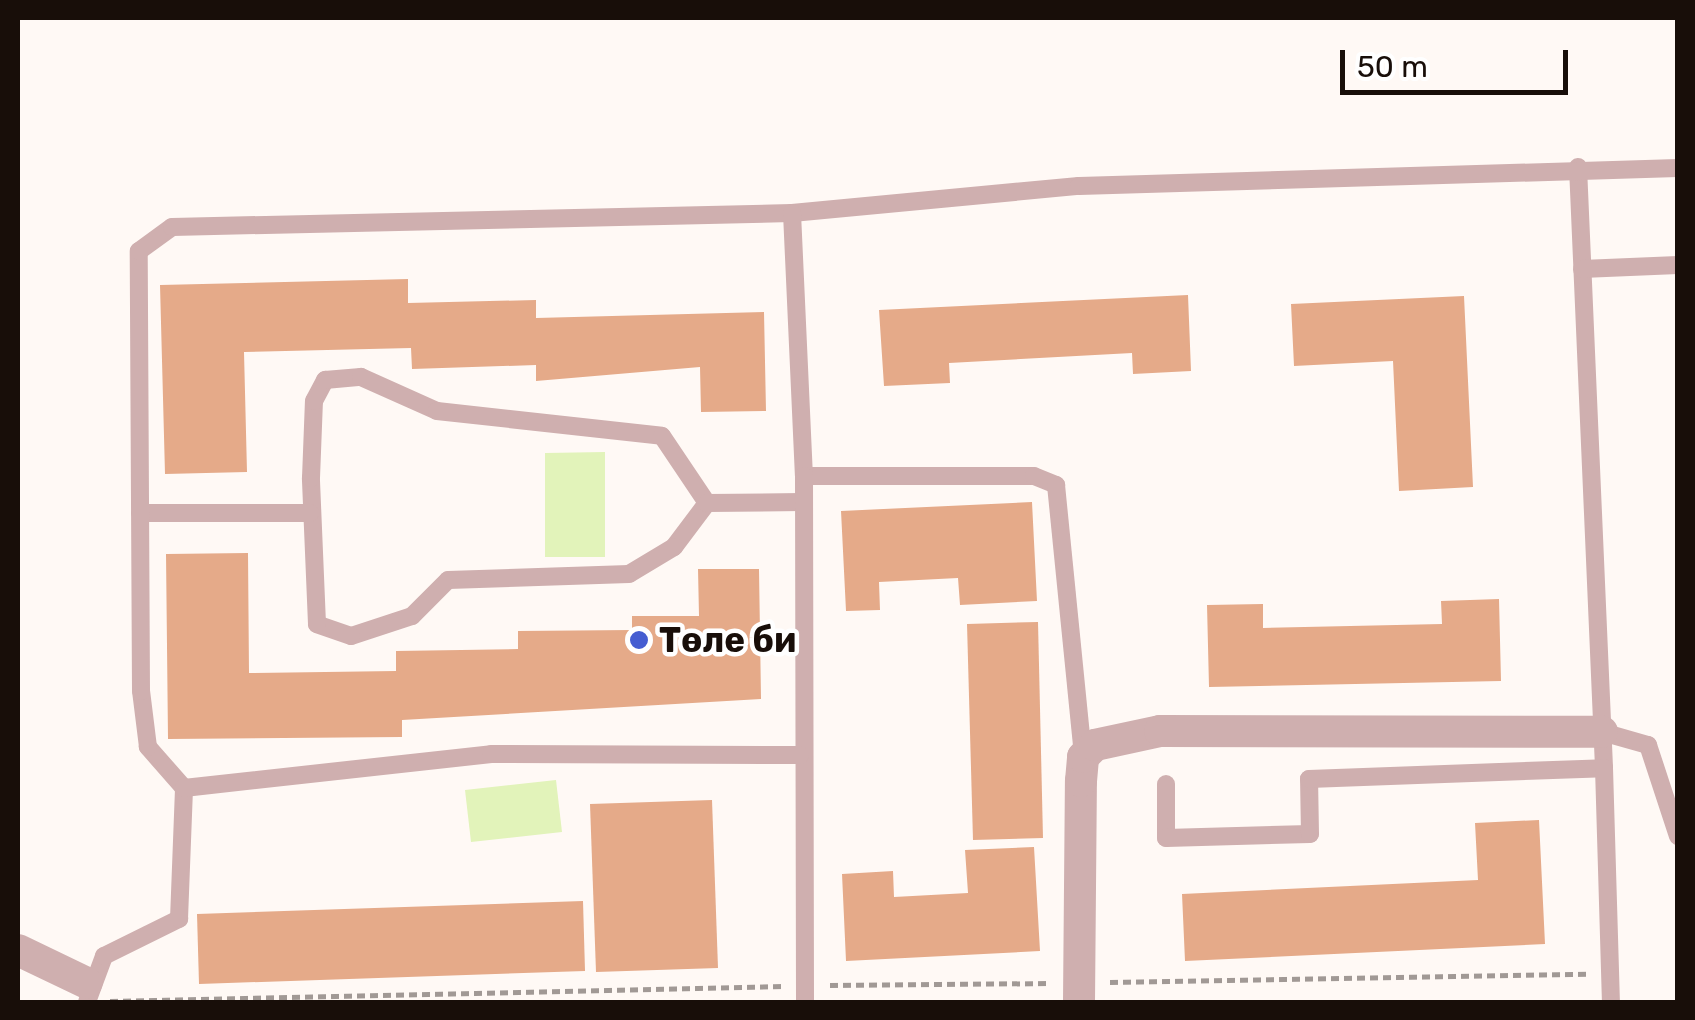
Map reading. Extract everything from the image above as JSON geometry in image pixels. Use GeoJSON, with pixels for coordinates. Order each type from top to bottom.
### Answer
{"type":"FeatureCollection","features":[{"type":"Feature","properties":{"kind":"street"},"geometry":{"type":"LineString","coordinates":[[1079,992],[1083,758],[1112,737],[1160,731],[1602,732]]}},
{"type":"Feature","properties":{"kind":"street"},"geometry":{"type":"LineString","coordinates":[[18,950],[87,996]]}},
{"type":"Feature","properties":{"kind":"lane"},"geometry":{"type":"LineString","coordinates":[[87,996],[104,956],[179,920],[184,788],[148,747],[140,513],[140,251],[172,227],[792,213],[1079,186],[1578,168],[1678,168]]}},
{"type":"Feature","properties":{"kind":"lane"},"geometry":{"type":"LineString","coordinates":[[1578,168],[1611,1002]]}},
{"type":"Feature","properties":{"kind":"lane"},"geometry":{"type":"LineString","coordinates":[[792,213],[804,476],[800,755],[804,994]]}},
{"type":"Feature","properties":{"kind":"lane"},"geometry":{"type":"LineString","coordinates":[[1582,269],[1678,265]]}},
{"type":"Feature","properties":{"kind":"lane"},"geometry":{"type":"LineString","coordinates":[[361,377],[437,411],[662,436],[707,503],[674,548],[628,574],[448,580],[412,616],[351,636],[317,624],[310,513],[314,401],[324,380],[361,377]]}},
{"type":"Feature","properties":{"kind":"lane"},"geometry":{"type":"LineString","coordinates":[[804,476],[1034,476],[1056,485],[1083,758]]}},
{"type":"Feature","properties":{"kind":"lane"},"geometry":{"type":"LineString","coordinates":[[707,503],[802,502]]}},
{"type":"Feature","properties":{"kind":"lane"},"geometry":{"type":"LineString","coordinates":[[140,513],[310,513]]}},
{"type":"Feature","properties":{"kind":"lane"},"geometry":{"type":"LineString","coordinates":[[1602,732],[1648,744],[1678,836]]}},
{"type":"Feature","properties":{"kind":"lane"},"geometry":{"type":"LineString","coordinates":[[184,788],[491,754],[800,755]]}},
{"type":"Feature","properties":{"kind":"lane"},"geometry":{"type":"LineString","coordinates":[[1166,784],[1166,838],[1310,834],[1310,780],[1604,768]]}},
{"type":"Feature","properties":{"kind":"path"},"geometry":{"type":"LineString","coordinates":[[87,996],[1079,992],[1610,974]]}},
{"type":"Feature","properties":{"kind":"green space"},"geometry":{"type":"Polygon","coordinates":[[[605,452],[605,557],[545,557],[545,453],[605,452]]]}},
{"type":"Feature","properties":{"kind":"green space"},"geometry":{"type":"Polygon","coordinates":[[[556,780],[562,832],[471,842],[465,790],[556,780]]]}},
{"type":"Feature","properties":{"kind":"building"},"geometry":{"type":"Polygon","coordinates":[[[408,279],[408,303],[536,300],[536,318],[764,312],[766,411],[701,412],[700,367],[536,381],[536,365],[412,369],[411,348],[244,352],[247,472],[165,474],[160,285],[408,279]]]}},
{"type":"Feature","properties":{"kind":"building"},"geometry":{"type":"Polygon","coordinates":[[[1188,295],[1191,371],[1133,374],[1132,353],[949,363],[950,383],[884,386],[879,310],[1188,295]]]}},
{"type":"Feature","properties":{"kind":"building"},"geometry":{"type":"Polygon","coordinates":[[[1464,296],[1473,487],[1399,491],[1393,361],[1294,366],[1291,304],[1464,296]]]}},
{"type":"Feature","properties":{"kind":"building"},"geometry":{"type":"Polygon","coordinates":[[[1032,502],[1037,601],[960,605],[958,578],[879,582],[880,610],[846,611],[841,511],[1032,502]]]}},
{"type":"Feature","properties":{"kind":"building","name":"Төле би"},"geometry":{"type":"Polygon","coordinates":[[[248,553],[249,673],[396,671],[396,651],[518,649],[518,631],[632,630],[632,616],[699,616],[698,569],[759,569],[761,699],[402,720],[402,737],[168,739],[166,554],[248,553]]]}},
{"type":"Feature","properties":{"kind":"building"},"geometry":{"type":"Polygon","coordinates":[[[1499,599],[1501,681],[1209,687],[1207,605],[1263,604],[1263,628],[1442,624],[1441,601],[1499,599]]]}},
{"type":"Feature","properties":{"kind":"building"},"geometry":{"type":"Polygon","coordinates":[[[1038,622],[1043,838],[973,840],[967,624],[1038,622]]]}},
{"type":"Feature","properties":{"kind":"building"},"geometry":{"type":"Polygon","coordinates":[[[712,800],[718,968],[596,972],[590,804],[712,800]]]}},
{"type":"Feature","properties":{"kind":"building"},"geometry":{"type":"Polygon","coordinates":[[[1539,820],[1545,944],[1185,961],[1182,894],[1478,880],[1475,823],[1539,820]]]}},
{"type":"Feature","properties":{"kind":"building"},"geometry":{"type":"Polygon","coordinates":[[[1034,847],[1040,951],[846,961],[842,874],[893,871],[894,897],[968,893],[965,850],[1034,847]]]}},
{"type":"Feature","properties":{"kind":"building"},"geometry":{"type":"Polygon","coordinates":[[[583,901],[585,971],[199,984],[197,914],[583,901]]]}},
{"type":"Feature","properties":{"kind":"place","name":"Төле би"},"geometry":{"type":"Point","coordinates":[639,640]}}]}
